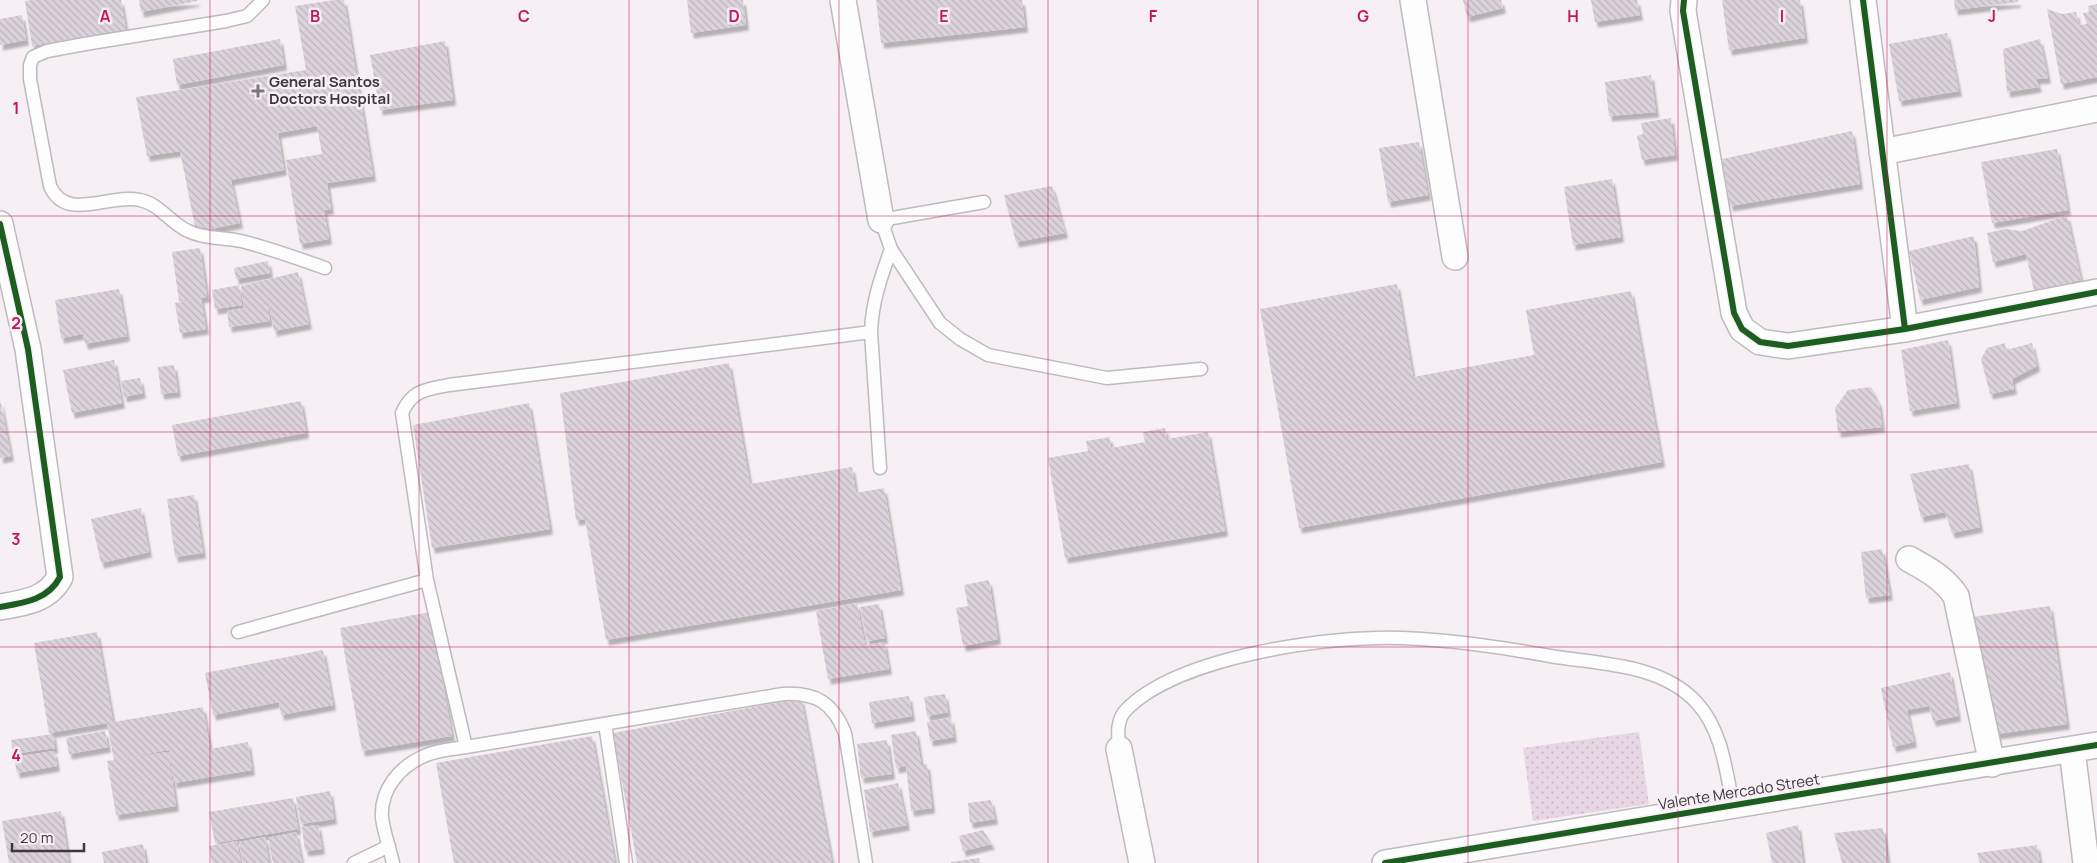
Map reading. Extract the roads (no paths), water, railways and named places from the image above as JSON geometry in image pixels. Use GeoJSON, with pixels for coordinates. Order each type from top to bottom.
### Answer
{"type":"FeatureCollection","features":[{"type":"Feature","properties":{"kind":"street"},"geometry":{"type":"LineString","coordinates":[[843,0],[881,220]]}},
{"type":"Feature","properties":{"kind":"street"},"geometry":{"type":"LineString","coordinates":[[1413,0],[1455,257]]}},
{"type":"Feature","properties":{"kind":"street"},"geometry":{"type":"LineString","coordinates":[[1684,0],[1683,11],[1734,313],[1742,330],[1760,342],[1788,346],[1905,329],[2097,292]]}},
{"type":"Feature","properties":{"kind":"street"},"geometry":{"type":"LineString","coordinates":[[1863,0],[1905,329]]}},
{"type":"Feature","properties":{"kind":"street"},"geometry":{"type":"LineString","coordinates":[[1882,152],[2097,109]]}},
{"type":"Feature","properties":{"kind":"street"},"geometry":{"type":"LineString","coordinates":[[0,224],[28,349],[60,577],[55,587],[44,596],[0,607]]}},
{"type":"Feature","properties":{"kind":"street"},"geometry":{"type":"LineString","coordinates":[[1908,559],[1935,573],[1950,587],[1956,596],[1992,764]]}},
{"type":"Feature","properties":{"kind":"street","name":"Valente Mercado Street"},"geometry":{"type":"LineString","coordinates":[[1385,863],[1992,764],[2097,745]]}},
{"type":"Feature","properties":{"kind":"street"},"geometry":{"type":"LineString","coordinates":[[1119,749],[1142,863]]}},
{"type":"Feature","properties":{"kind":"street"},"geometry":{"type":"LineString","coordinates":[[2072,750],[2086,863]]}},
{"type":"Feature","properties":{"kind":"lane"},"geometry":{"type":"LineString","coordinates":[[263,0],[247,16],[66,47],[47,51],[33,57],[30,65],[30,79],[50,186],[54,197],[65,204],[81,205],[139,200],[154,205],[187,231],[262,246],[325,268]]}},
{"type":"Feature","properties":{"kind":"lane"},"geometry":{"type":"LineString","coordinates":[[984,202],[881,220],[891,249],[940,323],[960,339],[988,355],[1107,378],[1201,369]]}},
{"type":"Feature","properties":{"kind":"lane"},"geometry":{"type":"LineString","coordinates":[[880,468],[871,332],[872,309],[878,285],[891,249]]}},
{"type":"Feature","properties":{"kind":"lane"},"geometry":{"type":"LineString","coordinates":[[466,746],[427,580],[402,413],[408,399],[421,391],[448,385],[871,332]]}},
{"type":"Feature","properties":{"kind":"lane"},"geometry":{"type":"LineString","coordinates":[[238,632],[427,580]]}},
{"type":"Feature","properties":{"kind":"lane"},"geometry":{"type":"LineString","coordinates":[[1119,749],[1118,727],[1125,710],[1165,684],[1200,669],[1293,645],[1349,638],[1402,637],[1466,642],[1642,671],[1672,683],[1697,703],[1711,725],[1721,751],[1733,805]]}},
{"type":"Feature","properties":{"kind":"lane"},"geometry":{"type":"LineString","coordinates":[[393,863],[382,820],[382,800],[390,783],[404,769],[425,755],[466,746],[783,694],[802,693],[829,706],[838,715],[845,733],[866,863]]}},
{"type":"Feature","properties":{"kind":"lane"},"geometry":{"type":"LineString","coordinates":[[605,724],[626,863]]}},
{"type":"Feature","properties":{"kind":"lane"},"geometry":{"type":"LineString","coordinates":[[354,863],[389,846]]}},
{"type":"Feature","properties":{"kind":"place","name":"General Santos Doctors Hospital"},"geometry":{"type":"Point","coordinates":[258,91]}}]}
